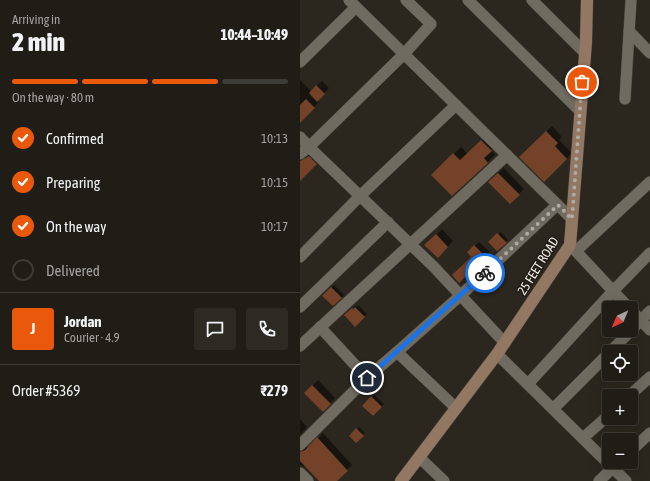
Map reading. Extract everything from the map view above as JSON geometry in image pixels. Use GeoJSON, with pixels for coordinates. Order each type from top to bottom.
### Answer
{"type":"FeatureCollection","features":[{"type":"Feature","properties":{"kind":"street"},"geometry":{"type":"LineString","coordinates":[[300,154],[404,54],[431,24],[406,0]]}},
{"type":"Feature","properties":{"kind":"street"},"geometry":{"type":"LineString","coordinates":[[468,0],[580,111]]}},
{"type":"Feature","properties":{"kind":"street"},"geometry":{"type":"LineString","coordinates":[[532,0],[585,53]]}},
{"type":"Feature","properties":{"kind":"street","name":"25 FEET ROAD"},"geometry":{"type":"LineString","coordinates":[[401,481],[498,354],[573,248],[572,219],[585,53],[587,0]]}},
{"type":"Feature","properties":{"kind":"street"},"geometry":{"type":"LineString","coordinates":[[625,99],[630,0]]}},
{"type":"Feature","properties":{"kind":"street"},"geometry":{"type":"LineString","coordinates":[[300,62],[352,3],[572,219]]}},
{"type":"Feature","properties":{"kind":"street"},"geometry":{"type":"LineString","coordinates":[[629,31],[650,53]]}},
{"type":"Feature","properties":{"kind":"street"},"geometry":{"type":"LineString","coordinates":[[300,257],[360,196],[456,105]]}},
{"type":"Feature","properties":{"kind":"street"},"geometry":{"type":"LineString","coordinates":[[300,137],[410,244],[505,343]]}},
{"type":"Feature","properties":{"kind":"street"},"geometry":{"type":"LineString","coordinates":[[300,346],[507,155]]}},
{"type":"Feature","properties":{"kind":"street"},"geometry":{"type":"LineString","coordinates":[[622,301],[573,248],[650,182]]}},
{"type":"Feature","properties":{"kind":"street"},"geometry":{"type":"LineString","coordinates":[[300,445],[367,378],[558,205]]}},
{"type":"Feature","properties":{"kind":"street"},"geometry":{"type":"LineString","coordinates":[[300,307],[388,222]]}},
{"type":"Feature","properties":{"kind":"street"},"geometry":{"type":"LineString","coordinates":[[528,384],[612,291],[650,253]]}},
{"type":"Feature","properties":{"kind":"street"},"geometry":{"type":"LineString","coordinates":[[616,345],[650,311]]}},
{"type":"Feature","properties":{"kind":"street"},"geometry":{"type":"LineString","coordinates":[[638,318],[650,330]]}},
{"type":"Feature","properties":{"kind":"street"},"geometry":{"type":"LineString","coordinates":[[320,327],[367,378]]}},
{"type":"Feature","properties":{"kind":"street"},"geometry":{"type":"LineString","coordinates":[[397,352],[456,408]]}},
{"type":"Feature","properties":{"kind":"street"},"geometry":{"type":"LineString","coordinates":[[498,354],[583,438],[602,454]]}},
{"type":"Feature","properties":{"kind":"street"},"geometry":{"type":"LineString","coordinates":[[553,409],[602,359]]}},
{"type":"Feature","properties":{"kind":"street"},"geometry":{"type":"LineString","coordinates":[[637,389],[650,377]]}},
{"type":"Feature","properties":{"kind":"street"},"geometry":{"type":"LineString","coordinates":[[583,438],[602,420]]}},
{"type":"Feature","properties":{"kind":"street"},"geometry":{"type":"LineString","coordinates":[[638,444],[650,433]]}},
{"type":"Feature","properties":{"kind":"street"},"geometry":{"type":"LineString","coordinates":[[419,456],[444,481]]}},
{"type":"Feature","properties":{"kind":"street"},"geometry":{"type":"LineString","coordinates":[[599,481],[612,469]]}},
{"type":"Feature","properties":{"kind":"street"},"geometry":{"type":"LineString","coordinates":[[618,469],[626,481]]}},
{"type":"Feature","properties":{"kind":"street"},"geometry":{"type":"LineString","coordinates":[[300,473],[308,481]]}},
{"type":"Feature","properties":{"kind":"building"},"geometry":{"type":"Polygon","coordinates":[[[316,85],[325,94],[317,102],[309,93],[316,85]]]}},
{"type":"Feature","properties":{"kind":"building"},"geometry":{"type":"Polygon","coordinates":[[[306,99],[315,108],[300,123],[300,105],[306,99]]]}},
{"type":"Feature","properties":{"kind":"building"},"geometry":{"type":"Polygon","coordinates":[[[546,131],[558,143],[555,146],[567,159],[544,182],[519,157],[546,131]]]}},
{"type":"Feature","properties":{"kind":"building"},"geometry":{"type":"Polygon","coordinates":[[[481,140],[492,151],[484,158],[488,163],[452,196],[431,175],[453,153],[460,160],[481,140]]]}},
{"type":"Feature","properties":{"kind":"building"},"geometry":{"type":"Polygon","coordinates":[[[309,156],[317,164],[300,181],[300,161],[309,156]]]}},
{"type":"Feature","properties":{"kind":"building"},"geometry":{"type":"Polygon","coordinates":[[[498,173],[520,195],[510,204],[488,182],[498,173]]]}},
{"type":"Feature","properties":{"kind":"building"},"geometry":{"type":"Polygon","coordinates":[[[497,233],[507,243],[497,251],[488,242],[497,233]]]}},
{"type":"Feature","properties":{"kind":"building"},"geometry":{"type":"Polygon","coordinates":[[[436,234],[448,247],[438,258],[424,245],[436,234]]]}},
{"type":"Feature","properties":{"kind":"building"},"geometry":{"type":"Polygon","coordinates":[[[474,245],[486,257],[459,283],[452,275],[471,257],[467,252],[474,245]]]}},
{"type":"Feature","properties":{"kind":"building"},"geometry":{"type":"Polygon","coordinates":[[[331,287],[342,298],[333,306],[322,296],[331,287]]]}},
{"type":"Feature","properties":{"kind":"building"},"geometry":{"type":"Polygon","coordinates":[[[355,307],[365,317],[355,327],[344,315],[355,307]]]}},
{"type":"Feature","properties":{"kind":"building"},"geometry":{"type":"Polygon","coordinates":[[[312,385],[331,404],[323,412],[304,393],[312,385]]]}},
{"type":"Feature","properties":{"kind":"building"},"geometry":{"type":"Polygon","coordinates":[[[371,396],[382,407],[373,416],[362,406],[371,396]]]}},
{"type":"Feature","properties":{"kind":"building"},"geometry":{"type":"Polygon","coordinates":[[[356,428],[364,436],[356,443],[349,436],[356,428]]]}},
{"type":"Feature","properties":{"kind":"building"},"geometry":{"type":"Polygon","coordinates":[[[317,437],[348,471],[337,481],[319,481],[300,461],[300,452],[305,450],[317,437]]]}},
{"type":"Feature","properties":{"kind":"way so far"},"geometry":{"type":"LineString","coordinates":[[485,273],[558,205],[572,219],[582,82]]}},
{"type":"Feature","properties":{"kind":"route"},"geometry":{"type":"LineString","coordinates":[[367,378],[485,273]]}}]}
